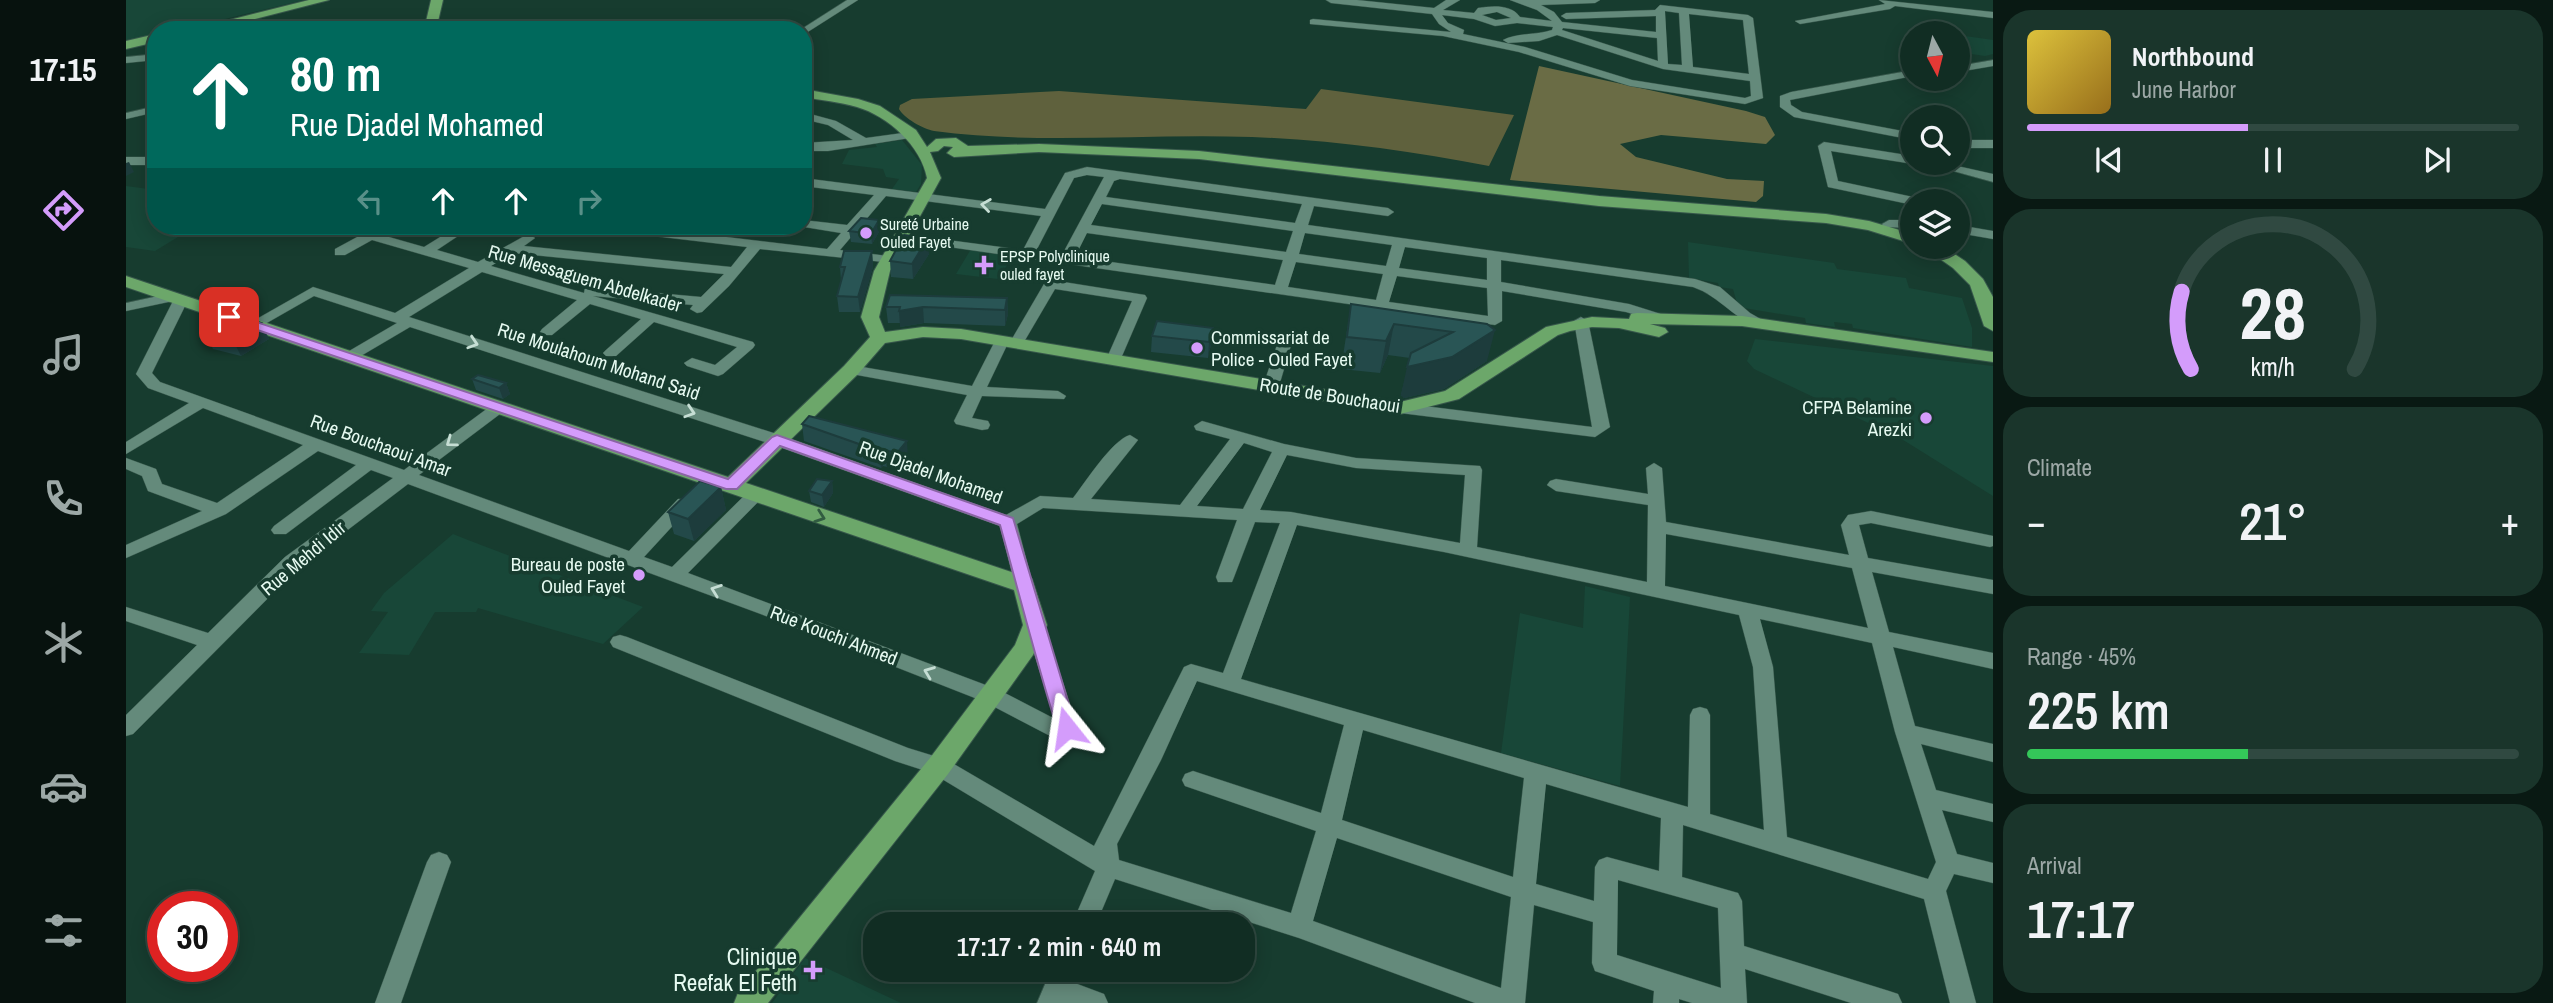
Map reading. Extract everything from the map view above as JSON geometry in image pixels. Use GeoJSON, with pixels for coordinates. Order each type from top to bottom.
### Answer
{"type":"FeatureCollection","features":[{"type":"Feature","properties":{"kind":"main road"},"geometry":{"type":"LineString","coordinates":[[234,21],[323,0]]}},
{"type":"Feature","properties":{"kind":"main road"},"geometry":{"type":"LineString","coordinates":[[255,21],[338,0]]}},
{"type":"Feature","properties":{"kind":"main road"},"geometry":{"type":"LineString","coordinates":[[432,21],[437,0]]}},
{"type":"Feature","properties":{"kind":"main road"},"geometry":{"type":"LineString","coordinates":[[442,21],[446,0]]}},
{"type":"Feature","properties":{"kind":"main road"},"geometry":{"type":"LineString","coordinates":[[126,47],[147,43]]}},
{"type":"Feature","properties":{"kind":"main road"},"geometry":{"type":"LineString","coordinates":[[812,91],[876,109],[905,131],[937,146]]}},
{"type":"Feature","properties":{"kind":"main road"},"geometry":{"type":"LineString","coordinates":[[812,91],[870,101],[926,133],[942,153],[959,149],[1053,143]]}},
{"type":"Feature","properties":{"kind":"main road"},"geometry":{"type":"LineString","coordinates":[[905,131],[932,167]]}},
{"type":"Feature","properties":{"kind":"main road"},"geometry":{"type":"LineString","coordinates":[[926,133],[1266,155],[1579,193],[1696,204],[1820,211],[1864,217],[1900,229]]}},
{"type":"Feature","properties":{"kind":"main road"},"geometry":{"type":"LineString","coordinates":[[731,486],[851,370],[879,338],[870,317],[882,271],[899,236],[934,178],[932,167],[937,146]]}},
{"type":"Feature","properties":{"kind":"main road"},"geometry":{"type":"LineString","coordinates":[[932,167],[959,149],[1097,148],[1235,157],[1330,166],[1557,197],[1824,217],[1872,225],[1900,235]]}},
{"type":"Feature","properties":{"kind":"main road"},"geometry":{"type":"LineString","coordinates":[[1950,259],[1982,290],[1993,326]]}},
{"type":"Feature","properties":{"kind":"main road"},"geometry":{"type":"LineString","coordinates":[[1962,259],[1974,267],[1993,289]]}},
{"type":"Feature","properties":{"kind":"main road"},"geometry":{"type":"LineString","coordinates":[[126,281],[177,302],[349,357],[1024,585],[1035,625],[1025,649],[939,766],[749,1003]]}},
{"type":"Feature","properties":{"kind":"main road"},"geometry":{"type":"LineString","coordinates":[[1588,321],[1646,328],[1718,319],[1984,356],[1993,344]]}},
{"type":"Feature","properties":{"kind":"main road","name":"Route de Bouchaoui"},"geometry":{"type":"LineString","coordinates":[[879,338],[923,332],[961,334],[1401,408],[1452,395],[1552,331],[1588,321]]}},
{"type":"Feature","properties":{"kind":"main road"},"geometry":{"type":"LineString","coordinates":[[1659,325],[1673,334],[1718,324],[1764,325]]}},
{"type":"Feature","properties":{"kind":"street"},"geometry":{"type":"LineString","coordinates":[[812,26],[853,0]]}},
{"type":"Feature","properties":{"kind":"street"},"geometry":{"type":"LineString","coordinates":[[1331,0],[1388,3],[1475,16],[1481,10],[1497,9],[1513,13],[1517,20],[1661,35]]}},
{"type":"Feature","properties":{"kind":"street"},"geometry":{"type":"LineString","coordinates":[[1436,12],[1443,4],[1455,0]]}},
{"type":"Feature","properties":{"kind":"street"},"geometry":{"type":"LineString","coordinates":[[1519,1],[1595,0]]}},
{"type":"Feature","properties":{"kind":"street"},"geometry":{"type":"LineString","coordinates":[[1652,0],[1660,4],[1740,13],[1745,11],[1743,1]]}},
{"type":"Feature","properties":{"kind":"street"},"geometry":{"type":"LineString","coordinates":[[1519,1],[1545,9],[1557,24],[1662,66],[1755,78]]}},
{"type":"Feature","properties":{"kind":"street"},"geometry":{"type":"LineString","coordinates":[[1800,21],[1887,3],[1993,18]]}},
{"type":"Feature","properties":{"kind":"street"},"geometry":{"type":"LineString","coordinates":[[1313,22],[1443,33],[1521,49],[1630,83],[1706,96],[1755,100],[1748,18],[1660,8],[1662,66]]}},
{"type":"Feature","properties":{"kind":"street"},"geometry":{"type":"LineString","coordinates":[[1684,11],[1688,70]]}},
{"type":"Feature","properties":{"kind":"street"},"geometry":{"type":"LineString","coordinates":[[1436,12],[1438,19],[1459,32],[1480,38],[1511,40],[1539,38],[1557,24],[1660,13]]}},
{"type":"Feature","properties":{"kind":"street"},"geometry":{"type":"LineString","coordinates":[[1443,33],[1459,32]]}},
{"type":"Feature","properties":{"kind":"street"},"geometry":{"type":"LineString","coordinates":[[1970,61],[1993,57]]}},
{"type":"Feature","properties":{"kind":"street"},"geometry":{"type":"LineString","coordinates":[[126,60],[147,58]]}},
{"type":"Feature","properties":{"kind":"street"},"geometry":{"type":"LineString","coordinates":[[1970,67],[1993,63]]}},
{"type":"Feature","properties":{"kind":"street"},"geometry":{"type":"LineString","coordinates":[[1900,75],[1784,98],[1786,107],[1798,114],[1900,134]]}},
{"type":"Feature","properties":{"kind":"street"},"geometry":{"type":"LineString","coordinates":[[126,116],[147,111]]}},
{"type":"Feature","properties":{"kind":"street"},"geometry":{"type":"LineString","coordinates":[[812,117],[832,123],[865,142]]}},
{"type":"Feature","properties":{"kind":"street"},"geometry":{"type":"LineString","coordinates":[[812,146],[865,142],[905,131]]}},
{"type":"Feature","properties":{"kind":"street"},"geometry":{"type":"LineString","coordinates":[[1970,144],[1993,144]]}},
{"type":"Feature","properties":{"kind":"street"},"geometry":{"type":"LineString","coordinates":[[1900,158],[1824,146],[1832,184],[1900,198]]}},
{"type":"Feature","properties":{"kind":"street"},"geometry":{"type":"LineString","coordinates":[[126,161],[147,161]]}},
{"type":"Feature","properties":{"kind":"street"},"geometry":{"type":"LineString","coordinates":[[1028,253],[1047,213],[1072,173],[1087,171],[1388,212]]}},
{"type":"Feature","properties":{"kind":"street"},"geometry":{"type":"LineString","coordinates":[[1970,173],[1993,178]]}},
{"type":"Feature","properties":{"kind":"street"},"geometry":{"type":"LineString","coordinates":[[1067,259],[1109,179],[1119,175]]}},
{"type":"Feature","properties":{"kind":"street"},"geometry":{"type":"LineString","coordinates":[[812,183],[1047,213]]}},
{"type":"Feature","properties":{"kind":"street"},"geometry":{"type":"LineString","coordinates":[[830,253],[883,192]]}},
{"type":"Feature","properties":{"kind":"street"},"geometry":{"type":"LineString","coordinates":[[1099,200],[1695,283],[1716,290],[1745,316],[1764,325]]}},
{"type":"Feature","properties":{"kind":"street"},"geometry":{"type":"LineString","coordinates":[[1280,291],[1309,201]]}},
{"type":"Feature","properties":{"kind":"street"},"geometry":{"type":"LineString","coordinates":[[812,225],[852,230]]}},
{"type":"Feature","properties":{"kind":"street"},"geometry":{"type":"LineString","coordinates":[[1889,225],[1900,225]]}},
{"type":"Feature","properties":{"kind":"street"},"geometry":{"type":"LineString","coordinates":[[1083,228],[1493,285],[1629,308],[1659,325]]}},
{"type":"Feature","properties":{"kind":"street"},"geometry":{"type":"LineString","coordinates":[[1970,231],[1993,235]]}},
{"type":"Feature","properties":{"kind":"street","name":"Rue Messaguem Abdelkader"},"geometry":{"type":"LineString","coordinates":[[368,235],[748,345],[718,371],[692,363]]}},
{"type":"Feature","properties":{"kind":"street"},"geometry":{"type":"LineString","coordinates":[[425,251],[452,235]]}},
{"type":"Feature","properties":{"kind":"street"},"geometry":{"type":"LineString","coordinates":[[711,235],[888,260]]}},
{"type":"Feature","properties":{"kind":"street"},"geometry":{"type":"LineString","coordinates":[[341,252],[371,236]]}},
{"type":"Feature","properties":{"kind":"street"},"geometry":{"type":"LineString","coordinates":[[899,236],[1495,321],[1494,254]]}},
{"type":"Feature","properties":{"kind":"street"},"geometry":{"type":"LineString","coordinates":[[349,357],[528,238]]}},
{"type":"Feature","properties":{"kind":"street"},"geometry":{"type":"LineString","coordinates":[[1381,306],[1399,241]]}},
{"type":"Feature","properties":{"kind":"street"},"geometry":{"type":"LineString","coordinates":[[678,325],[734,271],[758,243]]}},
{"type":"Feature","properties":{"kind":"street"},"geometry":{"type":"LineString","coordinates":[[511,249],[734,271]]}},
{"type":"Feature","properties":{"kind":"street"},"geometry":{"type":"LineString","coordinates":[[982,425],[962,421],[978,389],[1051,284],[1140,298],[1114,360]]}},
{"type":"Feature","properties":{"kind":"street"},"geometry":{"type":"LineString","coordinates":[[548,287],[703,302]]}},
{"type":"Feature","properties":{"kind":"street","name":"Rue Moulahoum Mohand Said"},"geometry":{"type":"LineString","coordinates":[[253,325],[313,291],[777,440]]}},
{"type":"Feature","properties":{"kind":"street"},"geometry":{"type":"LineString","coordinates":[[547,332],[587,299]]}},
{"type":"Feature","properties":{"kind":"street"},"geometry":{"type":"LineString","coordinates":[[126,307],[177,302]]}},
{"type":"Feature","properties":{"kind":"street","name":"Rue Bouchaoui Amar"},"geometry":{"type":"LineString","coordinates":[[177,302],[144,373],[154,384],[675,575]]}},
{"type":"Feature","properties":{"kind":"street"},"geometry":{"type":"LineString","coordinates":[[611,354],[652,317]]}},
{"type":"Feature","properties":{"kind":"street"},"geometry":{"type":"LineString","coordinates":[[1401,408],[1595,432],[1602,427],[1588,321]]}},
{"type":"Feature","properties":{"kind":"street"},"geometry":{"type":"LineString","coordinates":[[1271,386],[1285,342]]}},
{"type":"Feature","properties":{"kind":"street"},"geometry":{"type":"LineString","coordinates":[[851,370],[888,379],[1009,395],[1058,396]]}},
{"type":"Feature","properties":{"kind":"street"},"geometry":{"type":"LineString","coordinates":[[126,449],[202,402]]}},
{"type":"Feature","properties":{"kind":"street","name":"Rue Mehdi Idir"},"geometry":{"type":"LineString","coordinates":[[126,728],[292,562],[498,408]]}},
{"type":"Feature","properties":{"kind":"street"},"geometry":{"type":"LineString","coordinates":[[1202,426],[1282,449],[1356,463],[1474,470],[1468,551]]}},
{"type":"Feature","properties":{"kind":"street"},"geometry":{"type":"LineString","coordinates":[[1182,513],[1240,437]]}},
{"type":"Feature","properties":{"kind":"street","name":"Rue Djadel Mohamed"},"geometry":{"type":"LineString","coordinates":[[777,440],[1008,522],[1024,585]]}},
{"type":"Feature","properties":{"kind":"street"},"geometry":{"type":"LineString","coordinates":[[1078,503],[1130,440]]}},
{"type":"Feature","properties":{"kind":"street"},"geometry":{"type":"LineString","coordinates":[[126,552],[220,510],[316,444]]}},
{"type":"Feature","properties":{"kind":"street"},"geometry":{"type":"LineString","coordinates":[[1225,578],[1248,516],[1282,449]]}},
{"type":"Feature","properties":{"kind":"street"},"geometry":{"type":"LineString","coordinates":[[126,463],[150,473],[154,487],[196,504],[220,510]]}},
{"type":"Feature","properties":{"kind":"street"},"geometry":{"type":"LineString","coordinates":[[280,530],[370,463]]}},
{"type":"Feature","properties":{"kind":"street"},"geometry":{"type":"LineString","coordinates":[[1654,468],[1657,501],[1656,591]]}},
{"type":"Feature","properties":{"kind":"street"},"geometry":{"type":"LineString","coordinates":[[632,559],[709,478]]}},
{"type":"Feature","properties":{"kind":"street"},"geometry":{"type":"LineString","coordinates":[[1556,485],[1657,501]]}},
{"type":"Feature","properties":{"kind":"street"},"geometry":{"type":"LineString","coordinates":[[675,575],[755,495]]}},
{"type":"Feature","properties":{"kind":"street"},"geometry":{"type":"LineString","coordinates":[[1008,522],[1040,502],[1291,518],[1468,551],[1993,661]]}},
{"type":"Feature","properties":{"kind":"street"},"geometry":{"type":"LineString","coordinates":[[1963,1003],[1934,891],[1948,862],[1906,732],[1858,563],[1850,525],[1859,517],[1871,517],[1990,541]]}},
{"type":"Feature","properties":{"kind":"street"},"geometry":{"type":"LineString","coordinates":[[1229,684],[1291,518]]}},
{"type":"Feature","properties":{"kind":"street"},"geometry":{"type":"LineString","coordinates":[[1656,526],[1993,587]]}},
{"type":"Feature","properties":{"kind":"street","name":"Rue Kouchi Ahmed"},"geometry":{"type":"LineString","coordinates":[[675,575],[992,696],[1061,732],[1067,728],[1035,625]]}},
{"type":"Feature","properties":{"kind":"street"},"geometry":{"type":"LineString","coordinates":[[1748,611],[1763,667],[1776,843]]}},
{"type":"Feature","properties":{"kind":"street"},"geometry":{"type":"LineString","coordinates":[[126,614],[212,642]]}},
{"type":"Feature","properties":{"kind":"street"},"geometry":{"type":"LineString","coordinates":[[620,642],[903,755],[939,766],[1109,867],[1299,927],[1510,1003],[1536,772]]}},
{"type":"Feature","properties":{"kind":"street"},"geometry":{"type":"LineString","coordinates":[[1089,912],[1109,867],[1105,843],[1150,760],[1191,672],[1934,891]]}},
{"type":"Feature","properties":{"kind":"street"},"geometry":{"type":"LineString","coordinates":[[1699,820],[1700,715]]}},
{"type":"Feature","properties":{"kind":"street"},"geometry":{"type":"LineString","coordinates":[[1299,927],[1329,827],[1355,721]]}},
{"type":"Feature","properties":{"kind":"street"},"geometry":{"type":"LineString","coordinates":[[1906,732],[1993,753]]}},
{"type":"Feature","properties":{"kind":"street"},"geometry":{"type":"LineString","coordinates":[[1194,780],[1523,891],[1605,915]]}},
{"type":"Feature","properties":{"kind":"street"},"geometry":{"type":"LineString","coordinates":[[1928,797],[1993,813]]}},
{"type":"Feature","properties":{"kind":"street"},"geometry":{"type":"LineString","coordinates":[[1670,884],[1672,812]]}},
{"type":"Feature","properties":{"kind":"street"},"geometry":{"type":"LineString","coordinates":[[388,1003],[439,862]]}},
{"type":"Feature","properties":{"kind":"street"},"geometry":{"type":"LineString","coordinates":[[1948,862],[1993,873]]}},
{"type":"Feature","properties":{"kind":"street"},"geometry":{"type":"LineString","coordinates":[[1607,867],[1670,884],[1730,901],[1732,1003],[1666,993],[1604,963],[1607,867]]}},
{"type":"Feature","properties":{"kind":"street"},"geometry":{"type":"LineString","coordinates":[[1733,954],[1889,1003]]}},
{"type":"Feature","properties":{"kind":"street"},"geometry":{"type":"LineString","coordinates":[[1057,987],[1095,1003]]}},
{"type":"Feature","properties":{"kind":"shaded area"},"geometry":{"type":"Polygon","coordinates":[[[126,0],[304,0],[216,21],[147,21],[147,36],[126,40],[126,0]]]}},
{"type":"Feature","properties":{"kind":"shaded area"},"geometry":{"type":"Polygon","coordinates":[[[1970,37],[1993,40],[1993,54],[1970,54],[1970,37]]]}},
{"type":"Feature","properties":{"kind":"shaded area"},"geometry":{"type":"Polygon","coordinates":[[[1539,66],[1765,117],[1775,135],[1766,144],[1661,135],[1620,144],[1636,157],[1727,179],[1764,181],[1763,196],[1756,202],[1510,180],[1539,66]]]}},
{"type":"Feature","properties":{"kind":"shaded area"},"geometry":{"type":"Polygon","coordinates":[[[1321,89],[1514,115],[1489,166],[1371,147],[1282,138],[1053,138],[973,135],[930,130],[919,126],[899,109],[900,105],[912,99],[1059,91],[1306,109],[1321,89]]]}},
{"type":"Feature","properties":{"kind":"shaded area"},"geometry":{"type":"Polygon","coordinates":[[[902,140],[922,165],[921,184],[916,192],[892,189],[899,179],[886,177],[883,169],[842,164],[849,150],[877,147],[875,144],[902,140]]]}},
{"type":"Feature","properties":{"kind":"shaded area"},"geometry":{"type":"Polygon","coordinates":[[[126,186],[147,189],[147,235],[181,235],[155,251],[126,247],[126,186]]]}},
{"type":"Feature","properties":{"kind":"shaded area"},"geometry":{"type":"Polygon","coordinates":[[[1688,242],[1834,263],[1837,269],[1906,278],[1909,288],[1962,298],[1972,328],[1972,347],[1853,328],[1852,324],[1834,322],[1835,327],[1806,323],[1805,318],[1738,307],[1733,289],[1719,287],[1718,283],[1689,278],[1688,242]]]}},
{"type":"Feature","properties":{"kind":"shaded area","name":"EPSP Polyclinique ouled fayet"},"geometry":{"type":"Polygon","coordinates":[[[971,249],[1013,256],[998,279],[956,274],[971,249]]]}},
{"type":"Feature","properties":{"kind":"shaded area","name":"CFPA Belamine Arezki"},"geometry":{"type":"Polygon","coordinates":[[[1755,339],[1993,366],[1993,496],[1900,438],[1754,369],[1747,361],[1755,339]]]}},
{"type":"Feature","properties":{"kind":"shaded area"},"geometry":{"type":"Polygon","coordinates":[[[453,534],[643,607],[603,644],[478,608],[476,612],[435,612],[409,655],[359,653],[388,612],[371,611],[384,593],[453,534]]]}},
{"type":"Feature","properties":{"kind":"shaded area"},"geometry":{"type":"Polygon","coordinates":[[[1585,586],[1630,597],[1620,786],[1501,753],[1520,613],[1583,628],[1585,586]]]}},
{"type":"Feature","properties":{"kind":"shaded area","name":"Clinique Reefak El Feth"},"geometry":{"type":"Polygon","coordinates":[[[805,958],[901,1003],[772,1003],[805,958]]]}},
{"type":"Feature","properties":{"kind":"building"},"geometry":{"type":"Polygon","coordinates":[[[861,218],[879,220],[871,234],[849,231],[861,218]]]}},
{"type":"Feature","properties":{"kind":"building"},"geometry":{"type":"Polygon","coordinates":[[[904,235],[928,238],[912,264],[890,261],[904,235]]]}},
{"type":"Feature","properties":{"kind":"building"},"geometry":{"type":"Polygon","coordinates":[[[844,251],[872,251],[858,297],[837,296],[845,267],[840,267],[844,251]]]}},
{"type":"Feature","properties":{"kind":"building"},"geometry":{"type":"Polygon","coordinates":[[[890,295],[1007,298],[1005,310],[923,307],[899,311],[900,307],[886,307],[890,295]]]}},
{"type":"Feature","properties":{"kind":"building"},"geometry":{"type":"Polygon","coordinates":[[[1351,304],[1487,324],[1495,330],[1452,357],[1407,367],[1411,353],[1453,332],[1394,324],[1386,341],[1347,337],[1351,304]]]}},
{"type":"Feature","properties":{"kind":"building"},"geometry":{"type":"Polygon","coordinates":[[[238,315],[261,323],[233,340],[205,333],[238,315]]]}},
{"type":"Feature","properties":{"kind":"building"},"geometry":{"type":"Polygon","coordinates":[[[1157,321],[1213,328],[1209,342],[1152,336],[1157,321]]]}},
{"type":"Feature","properties":{"kind":"building"},"geometry":{"type":"Polygon","coordinates":[[[478,375],[506,383],[499,388],[472,379],[478,375]]]}},
{"type":"Feature","properties":{"kind":"building"},"geometry":{"type":"Polygon","coordinates":[[[809,416],[907,441],[897,453],[881,449],[879,451],[802,424],[809,416]]]}},
{"type":"Feature","properties":{"kind":"building"},"geometry":{"type":"Polygon","coordinates":[[[817,479],[832,481],[822,495],[809,491],[817,479]]]}},
{"type":"Feature","properties":{"kind":"building"},"geometry":{"type":"Polygon","coordinates":[[[700,481],[721,487],[688,519],[668,512],[700,481]]]}},
{"type":"Feature","properties":{"kind":"place","name":"Sureté Urbaine Ouled Fayet"},"geometry":{"type":"Point","coordinates":[866,233]}},
{"type":"Feature","properties":{"kind":"place","name":"EPSP Polyclinique ouled fayet"},"geometry":{"type":"Point","coordinates":[984,265]}},
{"type":"Feature","properties":{"kind":"place","name":"Commissariat de Police - Ouled Fayet"},"geometry":{"type":"Point","coordinates":[1197,348]}},
{"type":"Feature","properties":{"kind":"place","name":"CFPA Belamine Arezki"},"geometry":{"type":"Point","coordinates":[1926,418]}},
{"type":"Feature","properties":{"kind":"place","name":"Bureau de poste Ouled Fayet"},"geometry":{"type":"Point","coordinates":[639,575]}},
{"type":"Feature","properties":{"kind":"place","name":"Clinique Reefak El Feth"},"geometry":{"type":"Point","coordinates":[813,970]}},
{"type":"Feature","properties":{"kind":"route"},"geometry":{"type":"LineString","coordinates":[[229,317],[731,486],[777,440],[1008,522],[1035,625],[1067,728]]}}]}
